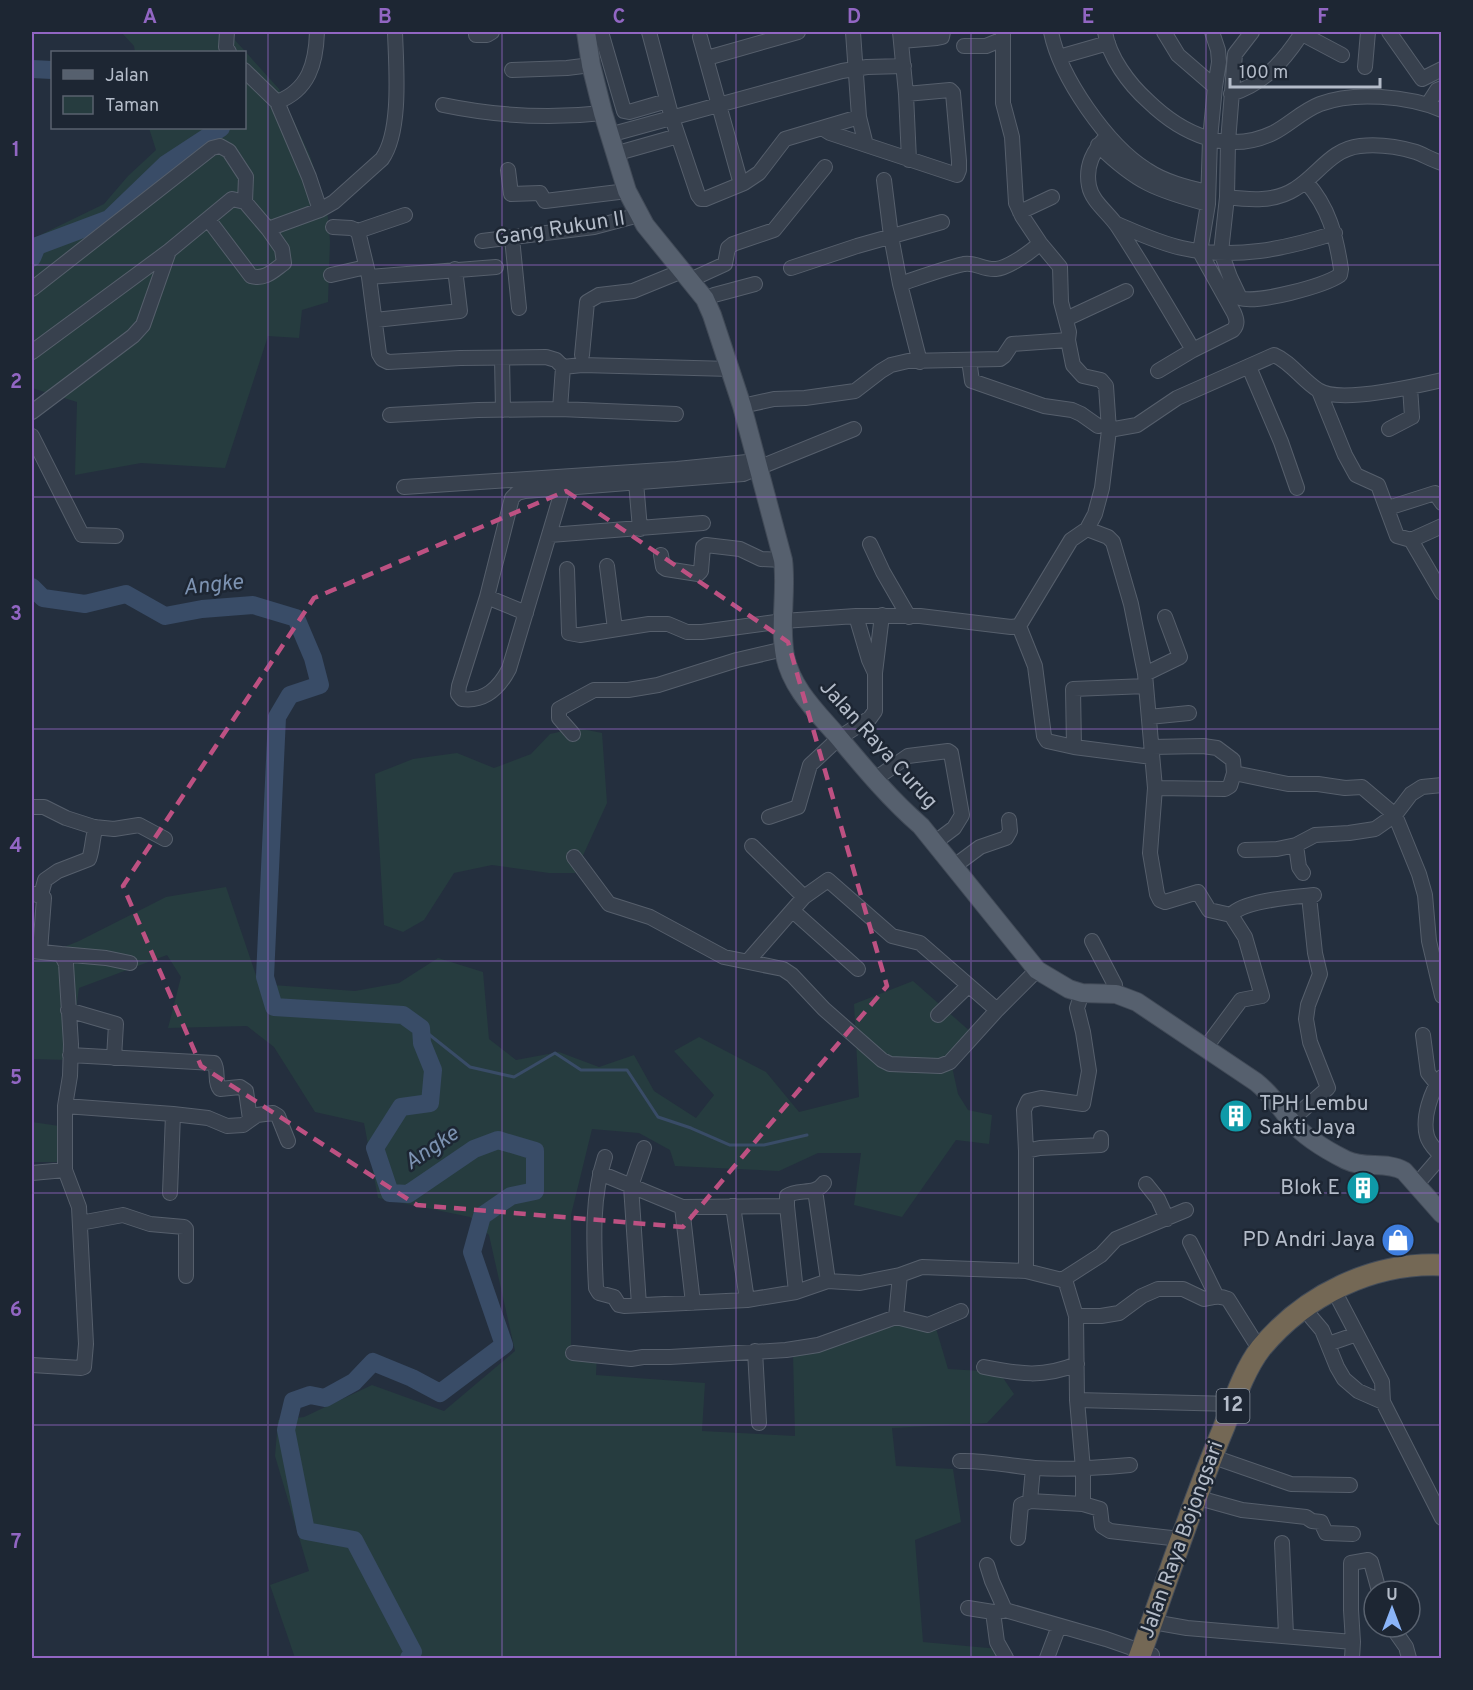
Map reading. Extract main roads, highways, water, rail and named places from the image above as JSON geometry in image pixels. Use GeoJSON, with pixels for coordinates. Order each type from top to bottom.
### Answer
{"type":"FeatureCollection","features":[{"type":"Feature","properties":{"kind":"highway","name":"Jalan Raya Bojongsari"},"geometry":{"type":"LineString","coordinates":[[1158,1623],[1180,1539],[1207,1466],[1233,1404],[1260,1350],[1298,1313],[1333,1290],[1380,1271],[1405,1266],[1442,1265]]}},
{"type":"Feature","properties":{"kind":"highway","name":"Jalan Raya Bojongsari"},"geometry":{"type":"LineString","coordinates":[[1146,1656],[1240,1416],[1265,1367],[1286,1340],[1311,1317],[1339,1300],[1370,1286],[1404,1277],[1442,1276]]}},
{"type":"Feature","properties":{"kind":"main road","name":"Jalan Raya Curug"},"geometry":{"type":"LineString","coordinates":[[586,32],[591,65],[603,113],[627,191],[639,215],[656,240],[705,299],[731,369],[783,560],[784,649],[792,676],[801,692],[904,812],[921,826],[1037,970],[1060,985],[1082,993],[1116,994],[1137,1002],[1206,1047],[1264,1089],[1290,1121],[1320,1145],[1348,1161],[1397,1168],[1417,1184],[1442,1214]]}},
{"type":"Feature","properties":{"kind":"waterway","name":"Angke"},"geometry":{"type":"LineString","coordinates":[[32,69],[51,70]]}},
{"type":"Feature","properties":{"kind":"waterway","name":"Angke"},"geometry":{"type":"LineString","coordinates":[[32,258],[37,246],[109,219],[166,164],[219,129]]}},
{"type":"Feature","properties":{"kind":"waterway","name":"Angke"},"geometry":{"type":"LineString","coordinates":[[32,587],[43,598],[85,604],[126,594],[165,616],[202,609],[253,605],[296,618],[313,658],[320,685],[290,695],[277,717],[265,977],[274,1007],[403,1015],[421,1028],[422,1043],[433,1070],[430,1103],[401,1107],[375,1148],[390,1193],[408,1194],[474,1149],[498,1140],[535,1151],[535,1191],[511,1196],[482,1216],[472,1252],[504,1345],[440,1393],[412,1378],[373,1362],[354,1382],[325,1398],[310,1395],[293,1401],[286,1430],[306,1531],[354,1540],[413,1652],[409,1658]]}},
{"type":"Feature","properties":{"kind":"waterway"},"geometry":{"type":"LineString","coordinates":[[421,1028],[470,1067],[514,1077],[555,1053],[581,1070],[627,1070],[658,1117],[730,1145],[764,1145],[807,1135]]}},
{"type":"Feature","properties":{"kind":"place","name":"TPH Lembu Sakti Jaya"},"geometry":{"type":"Point","coordinates":[1236,1116]}},
{"type":"Feature","properties":{"kind":"place","name":"Blok E"},"geometry":{"type":"Point","coordinates":[1363,1188]}},
{"type":"Feature","properties":{"kind":"place","name":"PD Andri Jaya"},"geometry":{"type":"Point","coordinates":[1398,1240]}}]}
